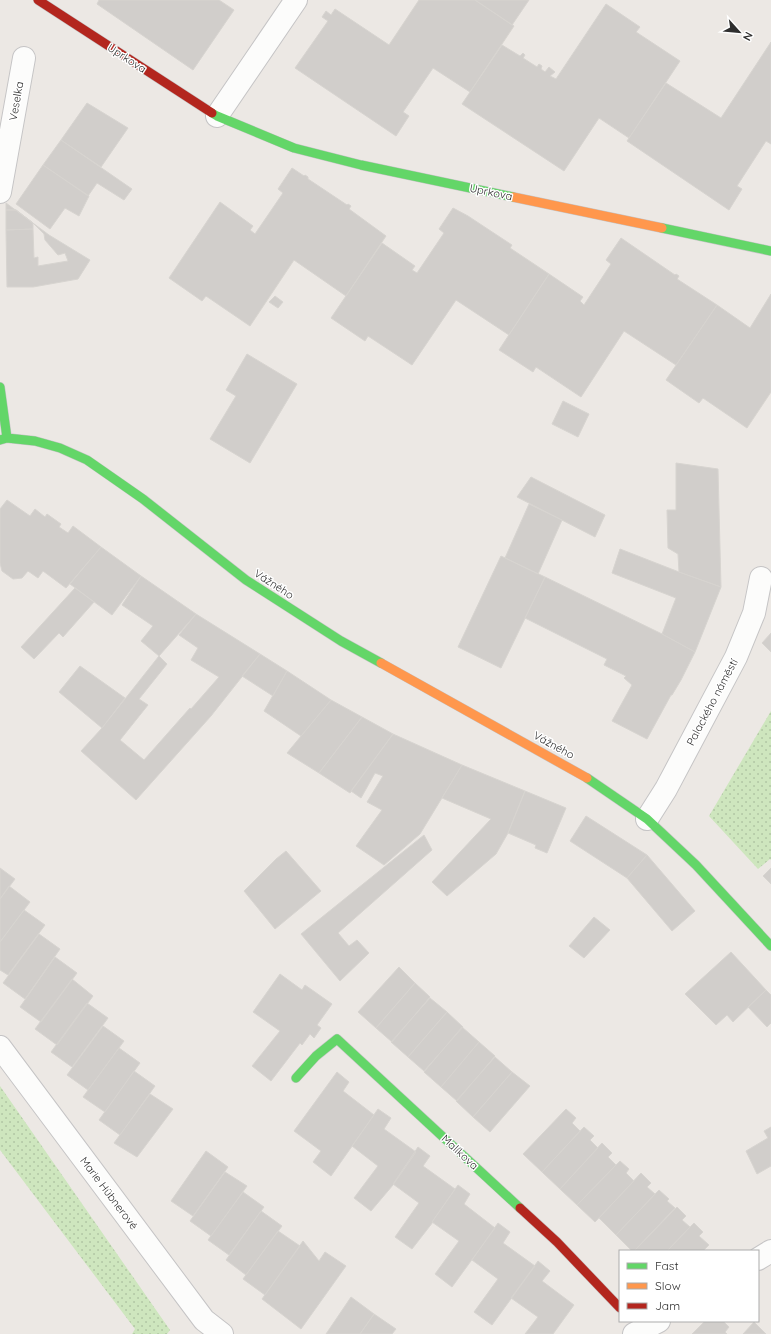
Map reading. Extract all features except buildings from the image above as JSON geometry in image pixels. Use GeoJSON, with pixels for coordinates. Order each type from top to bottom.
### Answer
{"type":"FeatureCollection","features":[{"type":"Feature","properties":{"kind":"street","name":"Uprkova"},"geometry":{"type":"LineString","coordinates":[[38,0],[217,116],[294,148],[361,165],[771,251]]}},
{"type":"Feature","properties":{"kind":"street"},"geometry":{"type":"LineString","coordinates":[[217,116],[296,0]]}},
{"type":"Feature","properties":{"kind":"street","name":"Veselka"},"geometry":{"type":"LineString","coordinates":[[0,192],[24,58]]}},
{"type":"Feature","properties":{"kind":"street","name":"Vážného"},"geometry":{"type":"LineString","coordinates":[[0,387],[4,439],[35,441],[60,448],[87,460],[142,499],[246,580],[341,641],[580,773],[647,820]]}},
{"type":"Feature","properties":{"kind":"street","name":"Palackého náměstí"},"geometry":{"type":"LineString","coordinates":[[647,820],[666,789],[736,657],[754,613],[761,578]]}},
{"type":"Feature","properties":{"kind":"street"},"geometry":{"type":"LineString","coordinates":[[647,820],[696,865],[771,946]]}},
{"type":"Feature","properties":{"kind":"street","name":"Malíkova"},"geometry":{"type":"LineString","coordinates":[[296,1078],[316,1056],[337,1039],[557,1242],[619,1307]]}},
{"type":"Feature","properties":{"kind":"street","name":"Marie Hübnerové"},"geometry":{"type":"LineString","coordinates":[[0,1047],[204,1320],[222,1334]]}},
{"type":"Feature","properties":{"kind":"street"},"geometry":{"type":"LineString","coordinates":[[759,1258],[771,1251]]}},
{"type":"Feature","properties":{"kind":"street"},"geometry":{"type":"LineString","coordinates":[[634,1329],[656,1322]]}},
{"type":"Feature","properties":{"kind":"green space"},"geometry":{"type":"Polygon","coordinates":[[[771,711],[771,860],[770,859],[758,869],[709,816],[771,711]]]}},
{"type":"Feature","properties":{"kind":"green space"},"geometry":{"type":"Polygon","coordinates":[[[0,1086],[170,1330],[167,1334],[132,1334],[135,1329],[0,1150],[0,1086]]]}},
{"type":"Feature","properties":{"kind":"traffic: fast"},"geometry":{"type":"LineString","coordinates":[[212,113],[294,148],[361,165],[513,197]]}},
{"type":"Feature","properties":{"kind":"traffic: fast"},"geometry":{"type":"LineString","coordinates":[[662,228],[771,251]]}},
{"type":"Feature","properties":{"kind":"traffic: fast"},"geometry":{"type":"LineString","coordinates":[[0,387],[7,438]]}},
{"type":"Feature","properties":{"kind":"traffic: fast"},"geometry":{"type":"LineString","coordinates":[[0,440],[7,438],[35,441],[60,448],[87,460],[143,499],[246,580],[341,641],[381,663]]}},
{"type":"Feature","properties":{"kind":"traffic: fast"},"geometry":{"type":"LineString","coordinates":[[587,778],[647,819],[696,865],[771,946]]}},
{"type":"Feature","properties":{"kind":"traffic: fast"},"geometry":{"type":"LineString","coordinates":[[296,1078],[316,1056],[337,1039],[520,1208]]}},
{"type":"Feature","properties":{"kind":"traffic: slow"},"geometry":{"type":"LineString","coordinates":[[513,197],[662,228]]}},
{"type":"Feature","properties":{"kind":"traffic: slow"},"geometry":{"type":"LineString","coordinates":[[381,663],[587,778]]}},
{"type":"Feature","properties":{"kind":"traffic: jam"},"geometry":{"type":"LineString","coordinates":[[38,0],[212,113]]}},
{"type":"Feature","properties":{"kind":"traffic: jam"},"geometry":{"type":"LineString","coordinates":[[520,1208],[557,1242],[619,1307]]}}]}
